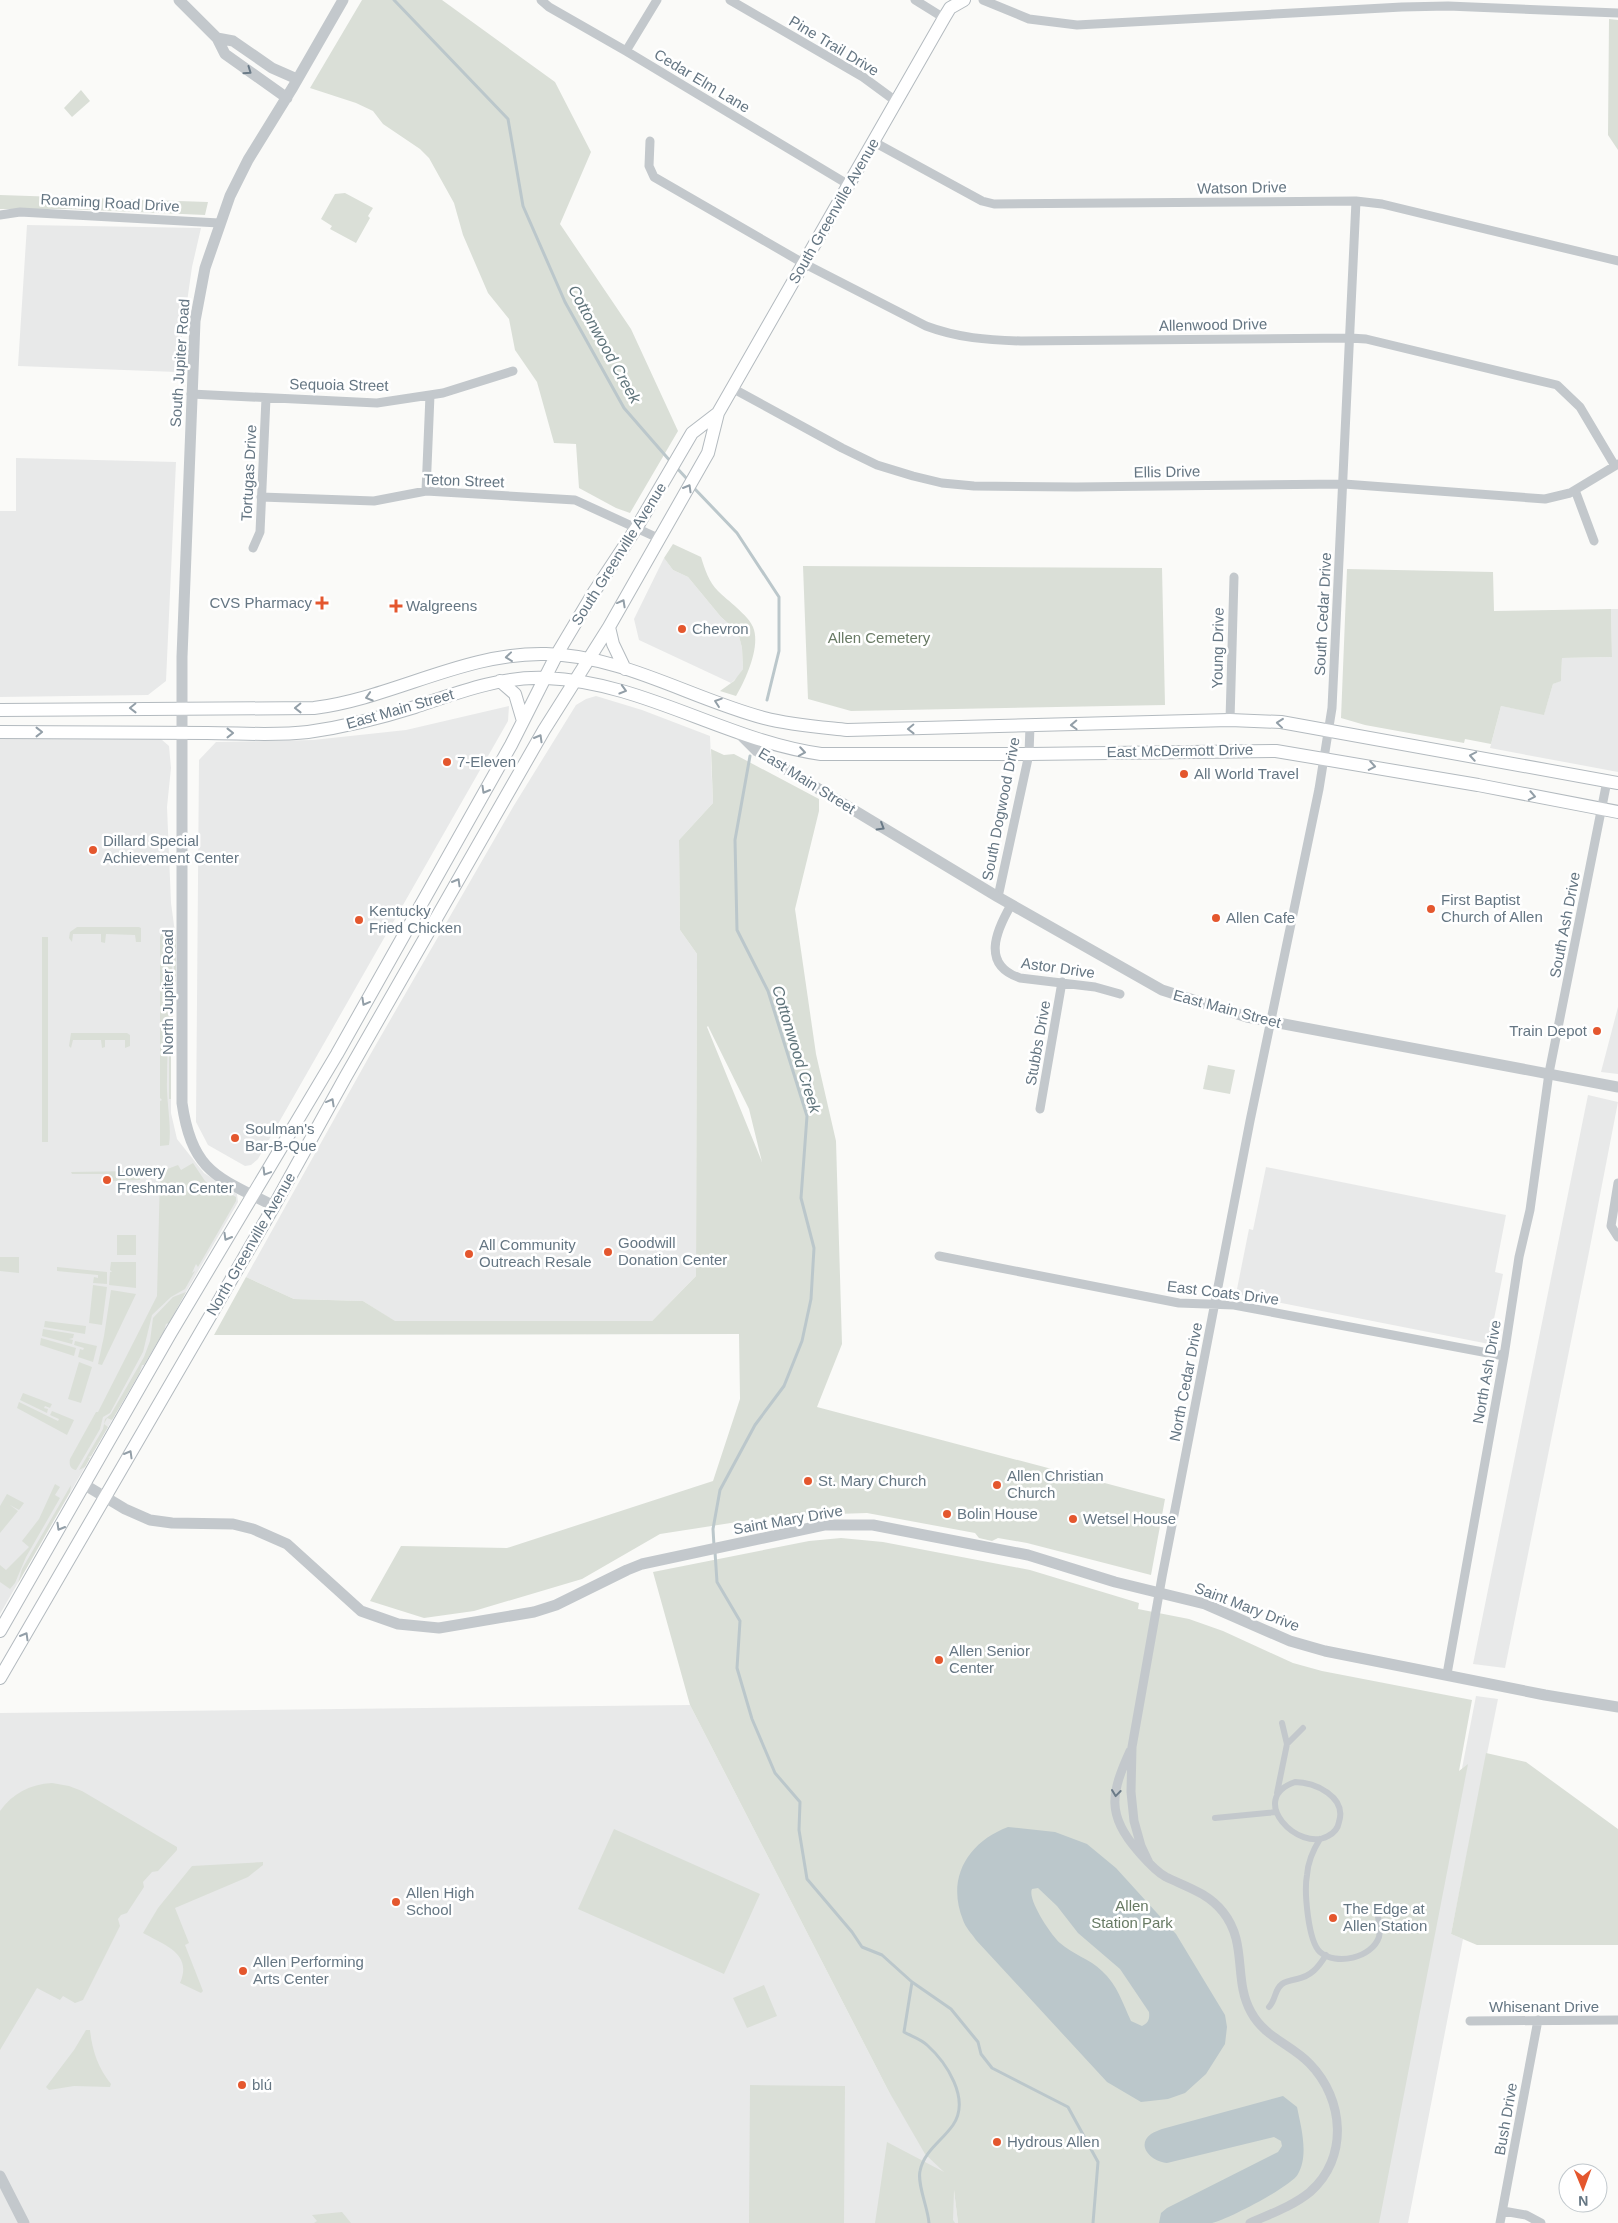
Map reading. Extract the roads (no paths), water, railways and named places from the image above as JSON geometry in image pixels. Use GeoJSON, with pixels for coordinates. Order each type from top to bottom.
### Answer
{"type":"FeatureCollection","features":[{"type":"Feature","properties":{"kind":"main road"},"geometry":{"type":"LineString","coordinates":[[948,9],[964,0]]}},
{"type":"Feature","properties":{"kind":"main road","name":"South Greenville Avenue"},"geometry":{"type":"LineString","coordinates":[[576,680],[609,627],[708,453],[718,413],[897,102],[948,9]]}},
{"type":"Feature","properties":{"kind":"main road","name":"South Greenville Avenue"},"geometry":{"type":"LineString","coordinates":[[546,678],[557,654],[637,527],[692,434],[718,413]]}},
{"type":"Feature","properties":{"kind":"main road"},"geometry":{"type":"LineString","coordinates":[[609,627],[613,644],[625,669]]}},
{"type":"Feature","properties":{"kind":"main road","name":"East Main Street"},"geometry":{"type":"LineString","coordinates":[[0,710],[297,708],[346,703],[392,690],[467,664],[502,657],[557,654],[625,669],[764,718]]}},
{"type":"Feature","properties":{"kind":"main road","name":"East Main Street"},"geometry":{"type":"LineString","coordinates":[[0,732],[306,732],[351,724],[412,708],[470,688],[500,681],[546,678],[576,680],[632,693],[738,733]]}},
{"type":"Feature","properties":{"kind":"main road","name":"North Greenville Avenue"},"geometry":{"type":"LineString","coordinates":[[0,1631],[252,1195],[337,1054],[546,678]]}},
{"type":"Feature","properties":{"kind":"main road","name":"North Greenville Avenue"},"geometry":{"type":"LineString","coordinates":[[0,1678],[274,1206],[346,1076],[544,730],[576,680]]}},
{"type":"Feature","properties":{"kind":"main road"},"geometry":{"type":"LineString","coordinates":[[500,681],[515,694],[523,721]]}},
{"type":"Feature","properties":{"kind":"main road"},"geometry":{"type":"LineString","coordinates":[[346,703],[351,724]]}},
{"type":"Feature","properties":{"kind":"main road","name":"East McDermott Drive"},"geometry":{"type":"LineString","coordinates":[[764,718],[802,726],[846,730],[1230,720],[1281,722],[1612,782]]}},
{"type":"Feature","properties":{"kind":"main road","name":"East McDermott Drive"},"geometry":{"type":"LineString","coordinates":[[738,733],[788,750],[821,754],[1029,754],[1276,750],[1324,757],[1618,812]]}},
{"type":"Feature","properties":{"kind":"street"},"geometry":{"type":"LineString","coordinates":[[179,0],[217,38],[225,54],[230,59],[287,98]]}},
{"type":"Feature","properties":{"kind":"street","name":"South Jupiter Road"},"geometry":{"type":"LineString","coordinates":[[181,732],[193,348],[200,291],[219,223],[230,196],[248,160],[287,98],[342,0]]}},
{"type":"Feature","properties":{"kind":"street","name":"Cedar Elm Lane"},"geometry":{"type":"LineString","coordinates":[[541,0],[549,8],[626,51],[849,185]]}},
{"type":"Feature","properties":{"kind":"street"},"geometry":{"type":"LineString","coordinates":[[626,51],[657,0]]}},
{"type":"Feature","properties":{"kind":"street","name":"Pine Trail Drive"},"geometry":{"type":"LineString","coordinates":[[730,0],[864,77],[897,102]]}},
{"type":"Feature","properties":{"kind":"street"},"geometry":{"type":"LineString","coordinates":[[915,0],[948,9]]}},
{"type":"Feature","properties":{"kind":"street"},"geometry":{"type":"LineString","coordinates":[[983,0],[1029,18],[1077,25],[1402,7],[1448,6],[1618,13]]}},
{"type":"Feature","properties":{"kind":"street"},"geometry":{"type":"LineString","coordinates":[[217,38],[233,41],[272,68],[297,79]]}},
{"type":"Feature","properties":{"kind":"street","name":"Allenwood Drive"},"geometry":{"type":"LineString","coordinates":[[650,141],[648,166],[654,177],[803,264],[926,326],[947,334],[976,339],[1021,341],[1366,339],[1557,385],[1580,407],[1617,465]]}},
{"type":"Feature","properties":{"kind":"street","name":"Watson Drive"},"geometry":{"type":"LineString","coordinates":[[874,142],[982,200],[994,204],[1356,201],[1382,204],[1618,261]]}},
{"type":"Feature","properties":{"kind":"street","name":"South Cedar Drive"},"geometry":{"type":"LineString","coordinates":[[1272,1022],[1324,757],[1335,666],[1356,201]]}},
{"type":"Feature","properties":{"kind":"street","name":"Roaming Road Drive"},"geometry":{"type":"LineString","coordinates":[[0,215],[20,212],[219,223]]}},
{"type":"Feature","properties":{"kind":"street","name":"Sequoia Street"},"geometry":{"type":"LineString","coordinates":[[192,394],[377,403],[443,393],[513,371]]}},
{"type":"Feature","properties":{"kind":"street","name":"Ellis Drive"},"geometry":{"type":"LineString","coordinates":[[732,388],[877,465],[913,476],[974,486],[1076,487],[1344,484],[1545,499],[1575,490],[1617,465]]}},
{"type":"Feature","properties":{"kind":"street"},"geometry":{"type":"LineString","coordinates":[[426,491],[430,394]]}},
{"type":"Feature","properties":{"kind":"street","name":"Tortugas Drive"},"geometry":{"type":"LineString","coordinates":[[253,548],[260,532],[266,398]]}},
{"type":"Feature","properties":{"kind":"street"},"geometry":{"type":"LineString","coordinates":[[1575,490],[1594,541]]}},
{"type":"Feature","properties":{"kind":"street","name":"Teton Street"},"geometry":{"type":"LineString","coordinates":[[261,498],[374,501],[426,491],[575,500],[658,538]]}},
{"type":"Feature","properties":{"kind":"street","name":"Young Drive"},"geometry":{"type":"LineString","coordinates":[[1230,720],[1234,577]]}},
{"type":"Feature","properties":{"kind":"street","name":"South Dogwood Drive"},"geometry":{"type":"LineString","coordinates":[[998,897],[1029,754],[1030,726]]}},
{"type":"Feature","properties":{"kind":"street","name":"North Jupiter Road"},"geometry":{"type":"LineString","coordinates":[[181,732],[183,1111],[190,1141],[205,1164],[217,1175],[274,1206]]}},
{"type":"Feature","properties":{"kind":"street","name":"East Main Street"},"geometry":{"type":"LineString","coordinates":[[738,733],[757,751],[774,762],[1011,905],[1162,990],[1215,1008],[1272,1022],[1618,1087]]}},
{"type":"Feature","properties":{"kind":"street","name":"South Ash Drive"},"geometry":{"type":"LineString","coordinates":[[1549,1074],[1602,809],[1612,782]]}},
{"type":"Feature","properties":{"kind":"street","name":"Astor Drive"},"geometry":{"type":"LineString","coordinates":[[1011,905],[999,925],[994,947],[996,958],[1002,968],[1011,975],[1020,978],[1095,987],[1120,994]]}},
{"type":"Feature","properties":{"kind":"street","name":"Stubbs Drive"},"geometry":{"type":"LineString","coordinates":[[1040,1109],[1062,982]]}},
{"type":"Feature","properties":{"kind":"street","name":"North Cedar Drive"},"geometry":{"type":"LineString","coordinates":[[1149,1863],[1141,1846],[1134,1821],[1131,1792],[1132,1747],[1159,1593],[1272,1022]]}},
{"type":"Feature","properties":{"kind":"street","name":"North Ash Drive"},"geometry":{"type":"LineString","coordinates":[[1448,1674],[1504,1356],[1519,1257],[1530,1210],[1549,1074]]}},
{"type":"Feature","properties":{"kind":"street"},"geometry":{"type":"LineString","coordinates":[[1618,1182],[1611,1226],[1618,1237]]}},
{"type":"Feature","properties":{"kind":"street","name":"East Coats Drive"},"geometry":{"type":"LineString","coordinates":[[939,1256],[1179,1304],[1234,1305],[1504,1356]]}},
{"type":"Feature","properties":{"kind":"street","name":"Saint Mary Drive"},"geometry":{"type":"LineString","coordinates":[[85,1485],[125,1509],[150,1520],[172,1523],[232,1524],[253,1529],[286,1544],[361,1611],[398,1624],[439,1628],[534,1612],[556,1605],[627,1570],[654,1562],[831,1524],[873,1525],[1028,1555],[1115,1582],[1205,1604],[1290,1641],[1325,1651],[1546,1695],[1618,1707]]}},
{"type":"Feature","properties":{"kind":"street"},"geometry":{"type":"LineString","coordinates":[[1275,1801],[1281,1790],[1295,1782],[1309,1784],[1334,1798],[1340,1812],[1338,1826],[1333,1832],[1320,1839],[1304,1837],[1278,1819],[1275,1801],[1287,1744],[1282,1723]]}},
{"type":"Feature","properties":{"kind":"street"},"geometry":{"type":"LineString","coordinates":[[1287,1744],[1302,1728]]}},
{"type":"Feature","properties":{"kind":"street","name":"North Cedar Drive"},"geometry":{"type":"LineString","coordinates":[[1132,1747],[1117,1781],[1115,1796],[1116,1815],[1127,1839],[1164,1876],[1212,1899],[1224,1912],[1236,1935],[1240,1949],[1243,1990],[1251,2013],[1265,2032],[1308,2062],[1323,2079],[1336,2106],[1337,2141],[1327,2171],[1318,2183],[1296,2202],[1250,2223]]}},
{"type":"Feature","properties":{"kind":"street"},"geometry":{"type":"LineString","coordinates":[[1214,1818],[1276,1812]]}},
{"type":"Feature","properties":{"kind":"street"},"geometry":{"type":"LineString","coordinates":[[1320,1839],[1308,1866],[1306,1885],[1311,1936],[1314,1944],[1326,1955],[1337,1958],[1358,1956],[1368,1951],[1375,1944],[1380,1934],[1377,1910]]}},
{"type":"Feature","properties":{"kind":"street"},"geometry":{"type":"LineString","coordinates":[[1269,2007],[1274,2000],[1278,1988],[1282,1984],[1313,1972],[1319,1967],[1326,1955]]}},
{"type":"Feature","properties":{"kind":"street","name":"Bush Drive"},"geometry":{"type":"LineString","coordinates":[[1500,2223],[1538,2020]]}},
{"type":"Feature","properties":{"kind":"street","name":"Whisenant Drive"},"geometry":{"type":"LineString","coordinates":[[1470,2021],[1618,2020]]}},
{"type":"Feature","properties":{"kind":"street"},"geometry":{"type":"LineString","coordinates":[[0,2176],[24,2223]]}},
{"type":"Feature","properties":{"kind":"street"},"geometry":{"type":"LineString","coordinates":[[1503,2211],[1526,2215],[1541,2223]]}},
{"type":"Feature","properties":{"kind":"waterway","name":"Cottonwood Creek"},"geometry":{"type":"LineString","coordinates":[[394,0],[508,119],[523,206],[565,302],[624,408],[671,462]]}},
{"type":"Feature","properties":{"kind":"waterway","name":"Cottonwood Creek"},"geometry":{"type":"LineString","coordinates":[[675,466],[688,480]]}},
{"type":"Feature","properties":{"kind":"waterway","name":"Cottonwood Creek"},"geometry":{"type":"LineString","coordinates":[[693,487],[737,533],[779,597],[779,651],[767,700]]}},
{"type":"Feature","properties":{"kind":"waterway","name":"Cottonwood Creek"},"geometry":{"type":"LineString","coordinates":[[714,1546],[713,1529],[720,1490],[755,1425],[784,1386],[802,1341],[811,1299],[814,1248],[801,1198],[807,1116],[768,991],[737,930],[735,840],[750,756]]}},
{"type":"Feature","properties":{"kind":"waterway","name":"Cottonwood Creek"},"geometry":{"type":"LineString","coordinates":[[715,1552],[717,1582],[740,1621],[737,1668],[752,1719],[775,1773],[800,1802],[799,1830],[807,1879],[852,1932],[862,1947],[882,1955],[912,1982],[951,2009],[978,2042],[981,2054],[992,2068],[1068,2107],[1098,2162],[1093,2223]]}},
{"type":"Feature","properties":{"kind":"waterway"},"geometry":{"type":"LineString","coordinates":[[912,1982],[904,2032],[925,2043],[942,2061],[954,2082],[959,2104],[958,2115],[953,2125],[929,2152],[920,2171],[920,2182],[929,2223]]}},
{"type":"Feature","properties":{"kind":"place","name":"CVS Pharmacy"},"geometry":{"type":"Point","coordinates":[322,603]}},
{"type":"Feature","properties":{"kind":"place","name":"Walgreens"},"geometry":{"type":"Point","coordinates":[396,606]}},
{"type":"Feature","properties":{"kind":"place","name":"Chevron"},"geometry":{"type":"Point","coordinates":[682,629]}},
{"type":"Feature","properties":{"kind":"place","name":"7-Eleven"},"geometry":{"type":"Point","coordinates":[447,762]}},
{"type":"Feature","properties":{"kind":"place","name":"All World Travel"},"geometry":{"type":"Point","coordinates":[1184,774]}},
{"type":"Feature","properties":{"kind":"place","name":"Dillard Special Achievement Center"},"geometry":{"type":"Point","coordinates":[93,850]}},
{"type":"Feature","properties":{"kind":"place","name":"First Baptist Church of Allen"},"geometry":{"type":"Point","coordinates":[1431,909]}},
{"type":"Feature","properties":{"kind":"place","name":"Allen Cafe"},"geometry":{"type":"Point","coordinates":[1216,918]}},
{"type":"Feature","properties":{"kind":"place","name":"Kentucky Fried Chicken"},"geometry":{"type":"Point","coordinates":[359,920]}},
{"type":"Feature","properties":{"kind":"place","name":"Train Depot"},"geometry":{"type":"Point","coordinates":[1597,1031]}},
{"type":"Feature","properties":{"kind":"place","name":"Soulman's Bar-B-Que"},"geometry":{"type":"Point","coordinates":[235,1138]}},
{"type":"Feature","properties":{"kind":"place","name":"Lowery Freshman Center"},"geometry":{"type":"Point","coordinates":[107,1180]}},
{"type":"Feature","properties":{"kind":"place","name":"Goodwill Donation Center"},"geometry":{"type":"Point","coordinates":[608,1252]}},
{"type":"Feature","properties":{"kind":"place","name":"All Community Outreach Resale"},"geometry":{"type":"Point","coordinates":[469,1254]}},
{"type":"Feature","properties":{"kind":"place","name":"St. Mary Church"},"geometry":{"type":"Point","coordinates":[808,1481]}},
{"type":"Feature","properties":{"kind":"place","name":"Allen Christian Church"},"geometry":{"type":"Point","coordinates":[997,1485]}},
{"type":"Feature","properties":{"kind":"place","name":"Bolin House"},"geometry":{"type":"Point","coordinates":[947,1514]}},
{"type":"Feature","properties":{"kind":"place","name":"Wetsel House"},"geometry":{"type":"Point","coordinates":[1073,1519]}},
{"type":"Feature","properties":{"kind":"place","name":"Allen Senior Center"},"geometry":{"type":"Point","coordinates":[939,1660]}},
{"type":"Feature","properties":{"kind":"place","name":"Allen High School"},"geometry":{"type":"Point","coordinates":[396,1902]}},
{"type":"Feature","properties":{"kind":"place","name":"The Edge at Allen Station"},"geometry":{"type":"Point","coordinates":[1333,1918]}},
{"type":"Feature","properties":{"kind":"place","name":"Allen Performing Arts Center"},"geometry":{"type":"Point","coordinates":[243,1971]}},
{"type":"Feature","properties":{"kind":"place","name":"blú"},"geometry":{"type":"Point","coordinates":[242,2085]}},
{"type":"Feature","properties":{"kind":"place","name":"Hydrous Allen"},"geometry":{"type":"Point","coordinates":[997,2142]}},
{"type":"Feature","properties":{"kind":"park label","name":"Allen Cemetery"},"geometry":{"type":"Point","coordinates":[879,638]}},
{"type":"Feature","properties":{"kind":"park label","name":"Allen Station Park"},"geometry":{"type":"Point","coordinates":[1132,1914]}}]}
